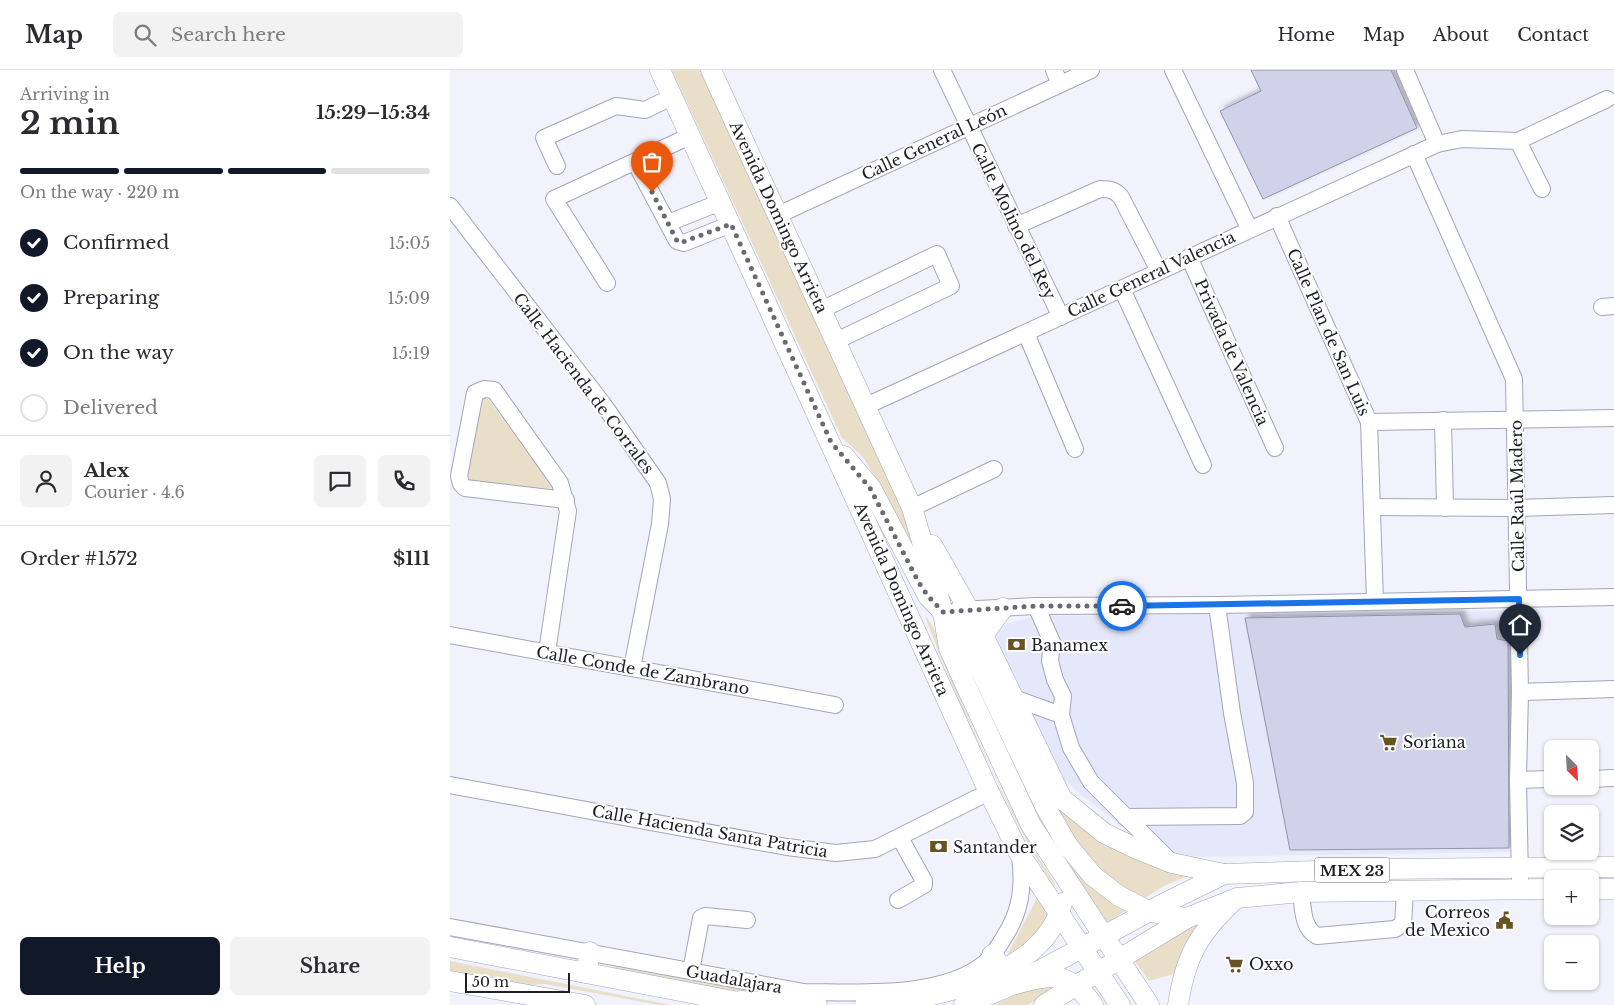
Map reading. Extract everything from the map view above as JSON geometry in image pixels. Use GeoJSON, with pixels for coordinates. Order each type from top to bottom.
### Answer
{"type":"FeatureCollection","features":[{"type":"Feature","properties":{"kind":"main road","name":"Avenida Domingo Arrieta"},"geometry":{"type":"LineString","coordinates":[[660,70],[989,792],[1020,853],[1120,1005]]}},
{"type":"Feature","properties":{"kind":"main road","name":"Avenida Domingo Arrieta"},"geometry":{"type":"LineString","coordinates":[[711,70],[912,508],[943,612],[949,648],[966,686],[1031,825],[1067,883],[1121,960],[1148,1005]]}},
{"type":"Feature","properties":{"kind":"main road"},"geometry":{"type":"LineString","coordinates":[[831,442],[870,488],[919,583],[928,596],[957,627],[1045,806],[1068,846],[1093,876],[1119,896],[1150,912],[1187,918]]}},
{"type":"Feature","properties":{"kind":"main road"},"geometry":{"type":"LineString","coordinates":[[912,508],[967,610],[983,635],[1062,798],[1104,832],[1137,850],[1172,863],[1224,874]]}},
{"type":"Feature","properties":{"kind":"main road"},"geometry":{"type":"LineString","coordinates":[[966,686],[973,657],[983,635],[1003,608]]}},
{"type":"Feature","properties":{"kind":"main road","name":"MEX 23"},"geometry":{"type":"LineString","coordinates":[[964,1005],[1004,970],[1083,948],[1224,874],[1378,869],[1614,868]]}},
{"type":"Feature","properties":{"kind":"main road"},"geometry":{"type":"LineString","coordinates":[[865,1005],[897,1002],[950,992],[1004,970],[1045,938],[1060,916],[1067,883]]}},
{"type":"Feature","properties":{"kind":"main road"},"geometry":{"type":"LineString","coordinates":[[1599,889],[1614,889]]}},
{"type":"Feature","properties":{"kind":"main road","name":"MEX 23"},"geometry":{"type":"LineString","coordinates":[[1044,1005],[1121,960],[1187,918],[1237,898],[1301,892],[1544,890]]}},
{"type":"Feature","properties":{"kind":"main road"},"geometry":{"type":"LineString","coordinates":[[1178,1005],[1183,976],[1196,943],[1220,913],[1237,898]]}},
{"type":"Feature","properties":{"kind":"main road"},"geometry":{"type":"LineString","coordinates":[[450,947],[744,1003]]}},
{"type":"Feature","properties":{"kind":"main road"},"geometry":{"type":"LineString","coordinates":[[586,973],[590,952]]}},
{"type":"Feature","properties":{"kind":"main road"},"geometry":{"type":"LineString","coordinates":[[1004,970],[1065,979],[1077,986],[1093,1005]]}},
{"type":"Feature","properties":{"kind":"main road"},"geometry":{"type":"LineString","coordinates":[[450,981],[584,1005]]}},
{"type":"Feature","properties":{"kind":"main road"},"geometry":{"type":"LineString","coordinates":[[711,1005],[804,1001]]}},
{"type":"Feature","properties":{"kind":"street","name":"Calle Molino del Rey"},"geometry":{"type":"LineString","coordinates":[[942,70],[1061,317]]}},
{"type":"Feature","properties":{"kind":"street","name":"Calle General León"},"geometry":{"type":"LineString","coordinates":[[778,215],[968,126],[1057,77],[1091,70]]}},
{"type":"Feature","properties":{"kind":"street"},"geometry":{"type":"LineString","coordinates":[[1173,70],[1249,228]]}},
{"type":"Feature","properties":{"kind":"street"},"geometry":{"type":"LineString","coordinates":[[1405,70],[1437,144]]}},
{"type":"Feature","properties":{"kind":"street"},"geometry":{"type":"LineString","coordinates":[[557,166],[544,138],[616,106],[645,110],[672,97]]}},
{"type":"Feature","properties":{"kind":"street"},"geometry":{"type":"LineString","coordinates":[[1542,189],[1518,141],[1607,99]]}},
{"type":"Feature","properties":{"kind":"street"},"geometry":{"type":"LineString","coordinates":[[607,284],[554,199],[690,136]]}},
{"type":"Feature","properties":{"kind":"street","name":"Calle General Valencia"},"geometry":{"type":"LineString","coordinates":[[866,406],[1122,289],[1249,228],[1437,144],[1462,138],[1518,141]]}},
{"type":"Feature","properties":{"kind":"street","name":"Calle Raúl Madero"},"geometry":{"type":"LineString","coordinates":[[1414,154],[1514,379],[1519,599],[1520,692],[1518,780],[1520,890]]}},
{"type":"Feature","properties":{"kind":"street"},"geometry":{"type":"LineString","coordinates":[[636,162],[677,241],[684,243],[731,224]]}},
{"type":"Feature","properties":{"kind":"street"},"geometry":{"type":"LineString","coordinates":[[1016,226],[1100,189],[1116,191],[1122,197],[1159,271]]}},
{"type":"Feature","properties":{"kind":"street"},"geometry":{"type":"LineString","coordinates":[[668,223],[721,202]]}},
{"type":"Feature","properties":{"kind":"street","name":"Calle Hacienda de Corrales"},"geometry":{"type":"LineString","coordinates":[[450,206],[603,404],[658,483],[662,500],[660,524],[632,668]]}},
{"type":"Feature","properties":{"kind":"street","name":"Calle Plan de San Luis"},"geometry":{"type":"LineString","coordinates":[[1277,216],[1369,422],[1376,601]]}},
{"type":"Feature","properties":{"kind":"street"},"geometry":{"type":"LineString","coordinates":[[821,310],[937,254],[951,286],[836,341]]}},
{"type":"Feature","properties":{"kind":"street","name":"Privada de Valencia"},"geometry":{"type":"LineString","coordinates":[[1189,257],[1275,448]]}},
{"type":"Feature","properties":{"kind":"street"},"geometry":{"type":"LineString","coordinates":[[1122,289],[1203,465]]}},
{"type":"Feature","properties":{"kind":"street"},"geometry":{"type":"LineString","coordinates":[[1026,332],[1075,449]]}},
{"type":"Feature","properties":{"kind":"street"},"geometry":{"type":"LineString","coordinates":[[547,652],[568,516],[566,500],[560,483],[494,390],[484,389],[475,394],[459,476],[464,488],[566,500]]}},
{"type":"Feature","properties":{"kind":"street"},"geometry":{"type":"LineString","coordinates":[[1369,422],[1614,418]]}},
{"type":"Feature","properties":{"kind":"street"},"geometry":{"type":"LineString","coordinates":[[1443,420],[1445,508]]}},
{"type":"Feature","properties":{"kind":"street"},"geometry":{"type":"LineString","coordinates":[[912,508],[994,469]]}},
{"type":"Feature","properties":{"kind":"street"},"geometry":{"type":"LineString","coordinates":[[1373,507],[1516,508],[1614,505]]}},
{"type":"Feature","properties":{"kind":"street"},"geometry":{"type":"LineString","coordinates":[[943,612],[1036,606],[1217,606],[1614,597]]}},
{"type":"Feature","properties":{"kind":"street"},"geometry":{"type":"LineString","coordinates":[[1036,606],[1052,642],[1050,661],[1055,680],[1063,696],[1061,715],[1071,748],[1091,782],[1172,863]]}},
{"type":"Feature","properties":{"kind":"street"},"geometry":{"type":"LineString","coordinates":[[1125,817],[1240,816],[1245,812],[1245,784],[1232,713],[1217,606]]}},
{"type":"Feature","properties":{"kind":"street","name":"Calle Conde de Zambrano"},"geometry":{"type":"LineString","coordinates":[[450,635],[835,705]]}},
{"type":"Feature","properties":{"kind":"street"},"geometry":{"type":"LineString","coordinates":[[1520,692],[1614,689]]}},
{"type":"Feature","properties":{"kind":"street"},"geometry":{"type":"LineString","coordinates":[[1012,697],[1061,715]]}},
{"type":"Feature","properties":{"kind":"street"},"geometry":{"type":"LineString","coordinates":[[1599,778],[1614,778]]}},
{"type":"Feature","properties":{"kind":"street"},"geometry":{"type":"LineString","coordinates":[[1518,780],[1544,779]]}},
{"type":"Feature","properties":{"kind":"street","name":"Calle Hacienda Santa Patricia"},"geometry":{"type":"LineString","coordinates":[[450,785],[787,847],[836,853],[875,849],[989,792]]}},
{"type":"Feature","properties":{"kind":"street"},"geometry":{"type":"LineString","coordinates":[[898,900],[924,885],[924,881],[900,838]]}},
{"type":"Feature","properties":{"kind":"street","name":"Guadalajara"},"geometry":{"type":"LineString","coordinates":[[450,927],[691,971],[804,1001],[892,991],[945,983],[970,972],[1004,970],[1012,925],[1021,903],[1023,888],[1020,853]]}},
{"type":"Feature","properties":{"kind":"street"},"geometry":{"type":"LineString","coordinates":[[1301,892],[1307,927],[1310,932],[1317,936],[1395,929],[1403,924],[1405,892]]}},
{"type":"Feature","properties":{"kind":"street"},"geometry":{"type":"LineString","coordinates":[[691,971],[701,918],[706,916],[747,920]]}},
{"type":"Feature","properties":{"kind":"shaded area"},"geometry":{"type":"Polygon","coordinates":[[[672,70],[702,70],[903,508],[918,567],[875,477],[863,457],[842,438],[672,70]]]}},
{"type":"Feature","properties":{"kind":"shaded area"},"geometry":{"type":"Polygon","coordinates":[[[483,392],[555,489],[463,482],[483,392]]]}},
{"type":"Feature","properties":{"kind":"shaded area"},"geometry":{"type":"Polygon","coordinates":[[[1513,611],[1510,852],[1183,857],[1128,831],[1080,794],[1057,773],[1004,661],[994,631],[1009,623],[1037,616],[1513,611]]]}},
{"type":"Feature","properties":{"kind":"shaded area"},"geometry":{"type":"Polygon","coordinates":[[[925,616],[935,631],[956,689],[986,756],[969,721],[953,687],[925,616]]]}},
{"type":"Feature","properties":{"kind":"shaded area"},"geometry":{"type":"Polygon","coordinates":[[[983,650],[1068,808],[1193,874],[1164,886],[1142,900],[1102,872],[1074,842],[1055,810],[983,650]]]}},
{"type":"Feature","properties":{"kind":"shaded area"},"geometry":{"type":"Polygon","coordinates":[[[978,685],[1044,822],[1128,909],[1107,923],[1051,841],[978,685]]]}},
{"type":"Feature","properties":{"kind":"shaded area"},"geometry":{"type":"Polygon","coordinates":[[[995,776],[1013,813],[1055,883],[1055,887],[1035,856],[1009,806],[995,776]]]}},
{"type":"Feature","properties":{"kind":"shaded area"},"geometry":{"type":"Polygon","coordinates":[[[1038,896],[1053,917],[1010,964],[1006,957],[1038,896]]]}},
{"type":"Feature","properties":{"kind":"shaded area"},"geometry":{"type":"Polygon","coordinates":[[[1203,919],[1188,940],[1174,974],[1149,981],[1135,961],[1203,919]]]}},
{"type":"Feature","properties":{"kind":"shaded area"},"geometry":{"type":"Polygon","coordinates":[[[450,961],[671,1005],[659,1005],[545,984],[515,986],[450,972],[450,961]]]}},
{"type":"Feature","properties":{"kind":"shaded area"},"geometry":{"type":"Polygon","coordinates":[[[612,966],[783,997],[739,997],[624,973],[612,966]]]}},
{"type":"Feature","properties":{"kind":"shaded area"},"geometry":{"type":"Polygon","coordinates":[[[1063,986],[1027,1005],[994,1005],[1030,988],[1063,986]]]}},
{"type":"Feature","properties":{"kind":"building"},"geometry":{"type":"Polygon","coordinates":[[[1251,70],[1391,70],[1417,128],[1263,199],[1220,111],[1261,91],[1251,70]]]}},
{"type":"Feature","properties":{"kind":"building","name":"Soriana"},"geometry":{"type":"Polygon","coordinates":[[[1460,614],[1465,627],[1495,624],[1497,639],[1508,641],[1509,848],[1290,850],[1245,618],[1460,614]]]}},
{"type":"Feature","properties":{"kind":"way so far"},"geometry":{"type":"LineString","coordinates":[[652,192],[677,241],[680,243],[731,224],[831,442],[858,471],[870,488],[919,583],[943,612],[1036,606],[1122,606]]}},
{"type":"Feature","properties":{"kind":"place","name":"Banamex"},"geometry":{"type":"Point","coordinates":[1017,645]}},
{"type":"Feature","properties":{"kind":"place","name":"Soriana"},"geometry":{"type":"Point","coordinates":[1389,742]}},
{"type":"Feature","properties":{"kind":"place","name":"Santander"},"geometry":{"type":"Point","coordinates":[939,847]}},
{"type":"Feature","properties":{"kind":"place","name":"Correos de Mexico"},"geometry":{"type":"Point","coordinates":[1504,921]}},
{"type":"Feature","properties":{"kind":"place","name":"Oxxo"},"geometry":{"type":"Point","coordinates":[1235,964]}},
{"type":"Feature","properties":{"kind":"route"},"geometry":{"type":"LineString","coordinates":[[1122,606],[1217,606],[1519,599],[1520,655]]}}]}
